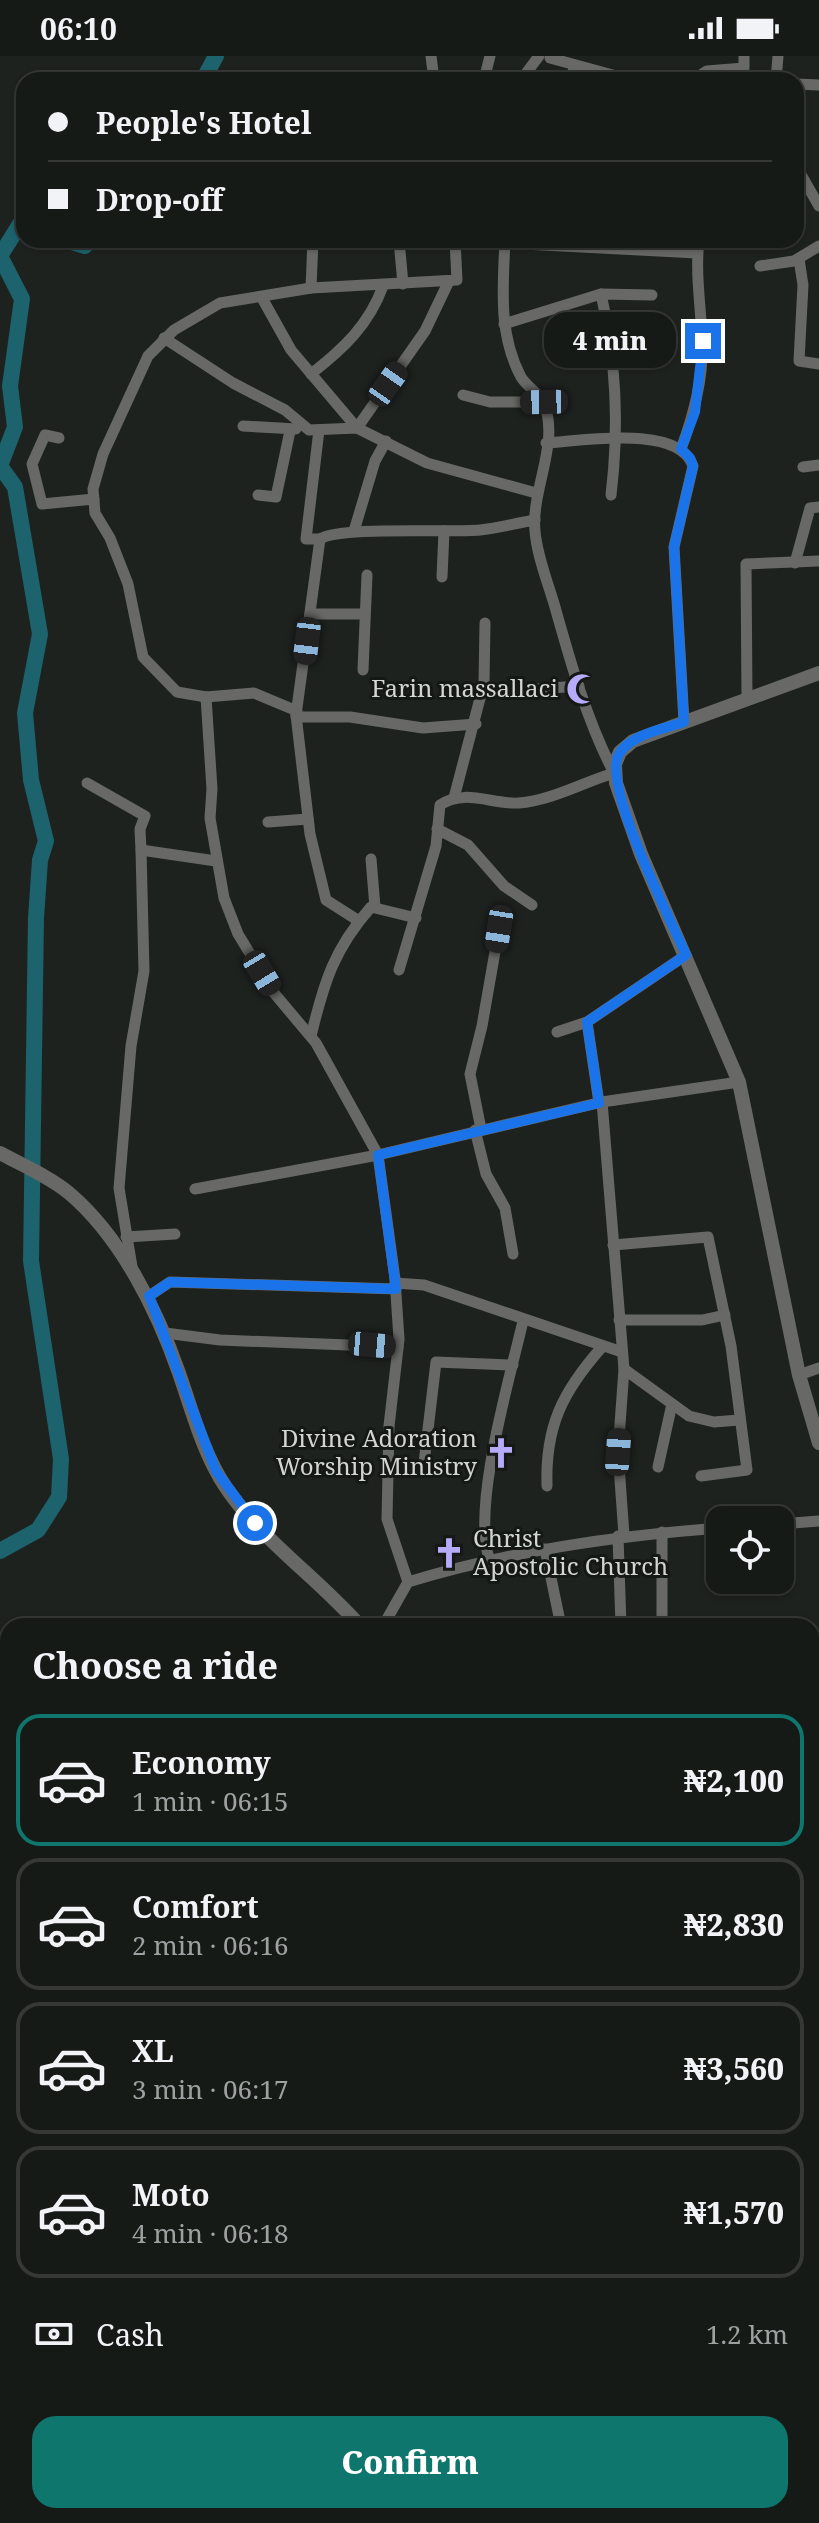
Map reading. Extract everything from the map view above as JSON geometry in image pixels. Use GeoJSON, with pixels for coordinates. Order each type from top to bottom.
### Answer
{"type":"FeatureCollection","features":[{"type":"Feature","properties":{"kind":"street"},"geometry":{"type":"LineString","coordinates":[[529,72],[545,56],[598,72]]}},
{"type":"Feature","properties":{"kind":"street"},"geometry":{"type":"LineString","coordinates":[[705,72],[744,68],[744,56]]}},
{"type":"Feature","properties":{"kind":"street"},"geometry":{"type":"LineString","coordinates":[[573,72],[574,66]]}},
{"type":"Feature","properties":{"kind":"street"},"geometry":{"type":"LineString","coordinates":[[804,180],[819,206]]}},
{"type":"Feature","properties":{"kind":"street"},"geometry":{"type":"LineString","coordinates":[[760,266],[799,259],[819,246]]}},
{"type":"Feature","properties":{"kind":"street"},"geometry":{"type":"LineString","coordinates":[[311,288],[313,248]]}},
{"type":"Feature","properties":{"kind":"street"},"geometry":{"type":"LineString","coordinates":[[400,248],[403,284]]}},
{"type":"Feature","properties":{"kind":"street"},"geometry":{"type":"LineString","coordinates":[[455,248],[457,280],[311,288],[220,303],[164,338],[148,356],[103,454],[93,489],[95,513],[110,538],[128,584],[143,657],[177,692],[206,697],[254,693],[296,714],[350,717],[423,728],[476,724]]}},
{"type":"Feature","properties":{"kind":"street"},"geometry":{"type":"LineString","coordinates":[[505,248],[504,324],[521,377],[544,402],[546,443],[536,493],[535,520],[546,576],[597,741],[614,773],[641,854],[739,1082],[799,1375],[819,1443]]}},
{"type":"Feature","properties":{"kind":"street"},"geometry":{"type":"LineString","coordinates":[[681,449],[695,412],[703,341],[698,248]]}},
{"type":"Feature","properties":{"kind":"street"},"geometry":{"type":"LineString","coordinates":[[799,259],[803,285],[799,361],[819,364]]}},
{"type":"Feature","properties":{"kind":"street"},"geometry":{"type":"LineString","coordinates":[[357,428],[425,331],[449,281]]}},
{"type":"Feature","properties":{"kind":"street"},"geometry":{"type":"LineString","coordinates":[[311,374],[368,320],[383,286]]}},
{"type":"Feature","properties":{"kind":"street"},"geometry":{"type":"LineString","coordinates":[[504,324],[601,294],[652,295]]}},
{"type":"Feature","properties":{"kind":"street"},"geometry":{"type":"LineString","coordinates":[[601,294],[618,439],[611,495]]}},
{"type":"Feature","properties":{"kind":"street"},"geometry":{"type":"LineString","coordinates":[[262,298],[291,350],[357,428],[427,463],[536,493]]}},
{"type":"Feature","properties":{"kind":"street"},"geometry":{"type":"LineString","coordinates":[[164,338],[233,383],[285,410],[304,427]]}},
{"type":"Feature","properties":{"kind":"street"},"geometry":{"type":"LineString","coordinates":[[463,395],[490,402],[544,402]]}},
{"type":"Feature","properties":{"kind":"street"},"geometry":{"type":"LineString","coordinates":[[243,426],[290,431],[304,427],[319,430],[357,428]]}},
{"type":"Feature","properties":{"kind":"street"},"geometry":{"type":"LineString","coordinates":[[319,430],[306,539],[354,531],[481,530],[535,520]]}},
{"type":"Feature","properties":{"kind":"street"},"geometry":{"type":"LineString","coordinates":[[258,495],[276,497],[290,431]]}},
{"type":"Feature","properties":{"kind":"street"},"geometry":{"type":"LineString","coordinates":[[59,438],[45,435],[32,464],[42,504],[94,499]]}},
{"type":"Feature","properties":{"kind":"street"},"geometry":{"type":"LineString","coordinates":[[546,443],[649,439],[681,449],[690,458],[693,466],[674,547],[684,722]]}},
{"type":"Feature","properties":{"kind":"street"},"geometry":{"type":"LineString","coordinates":[[354,531],[375,461],[386,441]]}},
{"type":"Feature","properties":{"kind":"street"},"geometry":{"type":"LineString","coordinates":[[803,467],[819,465]]}},
{"type":"Feature","properties":{"kind":"street"},"geometry":{"type":"LineString","coordinates":[[795,563],[810,508],[819,507]]}},
{"type":"Feature","properties":{"kind":"street"},"geometry":{"type":"LineString","coordinates":[[442,577],[444,531]]}},
{"type":"Feature","properties":{"kind":"street"},"geometry":{"type":"LineString","coordinates":[[320,539],[296,714],[308,819],[326,900],[359,921]]}},
{"type":"Feature","properties":{"kind":"street"},"geometry":{"type":"LineString","coordinates":[[747,699],[746,564],[819,561]]}},
{"type":"Feature","properties":{"kind":"street"},"geometry":{"type":"LineString","coordinates":[[363,670],[367,575]]}},
{"type":"Feature","properties":{"kind":"street"},"geometry":{"type":"LineString","coordinates":[[310,614],[363,614]]}},
{"type":"Feature","properties":{"kind":"street"},"geometry":{"type":"LineString","coordinates":[[454,798],[482,693],[485,623]]}},
{"type":"Feature","properties":{"kind":"street"},"geometry":{"type":"LineString","coordinates":[[614,773],[620,752],[633,741],[819,673]]}},
{"type":"Feature","properties":{"kind":"street"},"geometry":{"type":"LineString","coordinates":[[482,693],[579,686]]}},
{"type":"Feature","properties":{"kind":"street"},"geometry":{"type":"LineString","coordinates":[[206,697],[212,789],[210,818],[224,898],[238,934],[274,993],[311,1036],[378,1155],[396,1286],[398,1347],[389,1426],[387,1519],[408,1582]]}},
{"type":"Feature","properties":{"kind":"street"},"geometry":{"type":"LineString","coordinates":[[399,970],[416,918],[440,805],[454,798],[488,798],[517,803],[614,773]]}},
{"type":"Feature","properties":{"kind":"street"},"geometry":{"type":"LineString","coordinates":[[87,783],[145,816],[140,829],[144,971],[131,1046],[119,1188],[133,1272]]}},
{"type":"Feature","properties":{"kind":"street"},"geometry":{"type":"LineString","coordinates":[[268,822],[308,819]]}},
{"type":"Feature","properties":{"kind":"street"},"geometry":{"type":"LineString","coordinates":[[437,829],[468,845],[504,886],[532,905]]}},
{"type":"Feature","properties":{"kind":"street"},"geometry":{"type":"LineString","coordinates":[[141,850],[216,861]]}},
{"type":"Feature","properties":{"kind":"street"},"geometry":{"type":"LineString","coordinates":[[371,859],[375,907]]}},
{"type":"Feature","properties":{"kind":"street"},"geometry":{"type":"LineString","coordinates":[[311,1036],[332,960],[359,921],[375,907]]}},
{"type":"Feature","properties":{"kind":"street"},"geometry":{"type":"LineString","coordinates":[[375,907],[416,918]]}},
{"type":"Feature","properties":{"kind":"street"},"geometry":{"type":"LineString","coordinates":[[499,929],[470,1074],[486,1174],[505,1208],[513,1254]]}},
{"type":"Feature","properties":{"kind":"street"},"geometry":{"type":"LineString","coordinates":[[557,1032],[587,1022],[686,955]]}},
{"type":"Feature","properties":{"kind":"street"},"geometry":{"type":"LineString","coordinates":[[587,1022],[600,1102],[624,1369],[618,1452],[621,1618]]}},
{"type":"Feature","properties":{"kind":"street"},"geometry":{"type":"LineString","coordinates":[[195,1189],[378,1155],[600,1102],[739,1082]]}},
{"type":"Feature","properties":{"kind":"street"},"geometry":{"type":"LineString","coordinates":[[1,1154],[68,1192],[133,1272],[149,1296],[165,1333],[200,1431],[225,1486],[255,1523],[352,1618]]}},
{"type":"Feature","properties":{"kind":"street"},"geometry":{"type":"LineString","coordinates":[[126,1237],[175,1234]]}},
{"type":"Feature","properties":{"kind":"street"},"geometry":{"type":"LineString","coordinates":[[613,1245],[708,1237],[725,1315],[747,1470],[701,1476]]}},
{"type":"Feature","properties":{"kind":"street"},"geometry":{"type":"LineString","coordinates":[[149,1296],[170,1282],[424,1285],[622,1352]]}},
{"type":"Feature","properties":{"kind":"street"},"geometry":{"type":"LineString","coordinates":[[619,1320],[702,1320],[725,1315]]}},
{"type":"Feature","properties":{"kind":"street"},"geometry":{"type":"LineString","coordinates":[[489,1558],[485,1548],[487,1507],[523,1321]]}},
{"type":"Feature","properties":{"kind":"street"},"geometry":{"type":"LineString","coordinates":[[165,1333],[220,1340],[398,1347]]}},
{"type":"Feature","properties":{"kind":"street"},"geometry":{"type":"LineString","coordinates":[[547,1486],[549,1436],[556,1416],[578,1373],[602,1347]]}},
{"type":"Feature","properties":{"kind":"street"},"geometry":{"type":"LineString","coordinates":[[424,1463],[436,1362],[513,1365]]}},
{"type":"Feature","properties":{"kind":"street"},"geometry":{"type":"LineString","coordinates":[[799,1375],[819,1368]]}},
{"type":"Feature","properties":{"kind":"street"},"geometry":{"type":"LineString","coordinates":[[624,1369],[700,1420],[739,1420]]}},
{"type":"Feature","properties":{"kind":"street"},"geometry":{"type":"LineString","coordinates":[[658,1467],[672,1404]]}},
{"type":"Feature","properties":{"kind":"street"},"geometry":{"type":"LineString","coordinates":[[794,1523],[819,1521]]}},
{"type":"Feature","properties":{"kind":"street"},"geometry":{"type":"LineString","coordinates":[[388,1618],[408,1582],[489,1558],[621,1535],[706,1529]]}},
{"type":"Feature","properties":{"kind":"street"},"geometry":{"type":"LineString","coordinates":[[662,1532],[662,1618]]}},
{"type":"Feature","properties":{"kind":"street"},"geometry":{"type":"LineString","coordinates":[[545,1549],[559,1618]]}},
{"type":"Feature","properties":{"kind":"waterway"},"geometry":{"type":"LineString","coordinates":[[207,72],[216,56]]}},
{"type":"Feature","properties":{"kind":"waterway"},"geometry":{"type":"LineString","coordinates":[[0,256],[16,230]]}},
{"type":"Feature","properties":{"kind":"waterway"},"geometry":{"type":"LineString","coordinates":[[0,256],[22,299],[10,386],[15,427],[0,466],[15,487],[40,634],[25,713],[31,780],[46,841],[40,860],[36,918],[31,1261],[61,1459],[59,1497],[38,1530],[0,1551]]}},
{"type":"Feature","properties":{"kind":"place","name":"Farin massallaci"},"geometry":{"type":"Point","coordinates":[582,689]}},
{"type":"Feature","properties":{"kind":"place","name":"Divine Adoration Worship Ministry"},"geometry":{"type":"Point","coordinates":[501,1453]}},
{"type":"Feature","properties":{"kind":"place","name":"Christ Apostolic Church"},"geometry":{"type":"Point","coordinates":[449,1553]}},
{"type":"Feature","properties":{"kind":"route"},"geometry":{"type":"LineString","coordinates":[[255,1523],[216,1471],[149,1296],[170,1282],[396,1289],[378,1155],[599,1103],[587,1022],[630,990],[686,955],[641,854],[614,773],[620,752],[633,741],[684,722],[678,671],[678,567],[674,547],[693,466],[681,449],[695,412],[703,341]]}}]}
